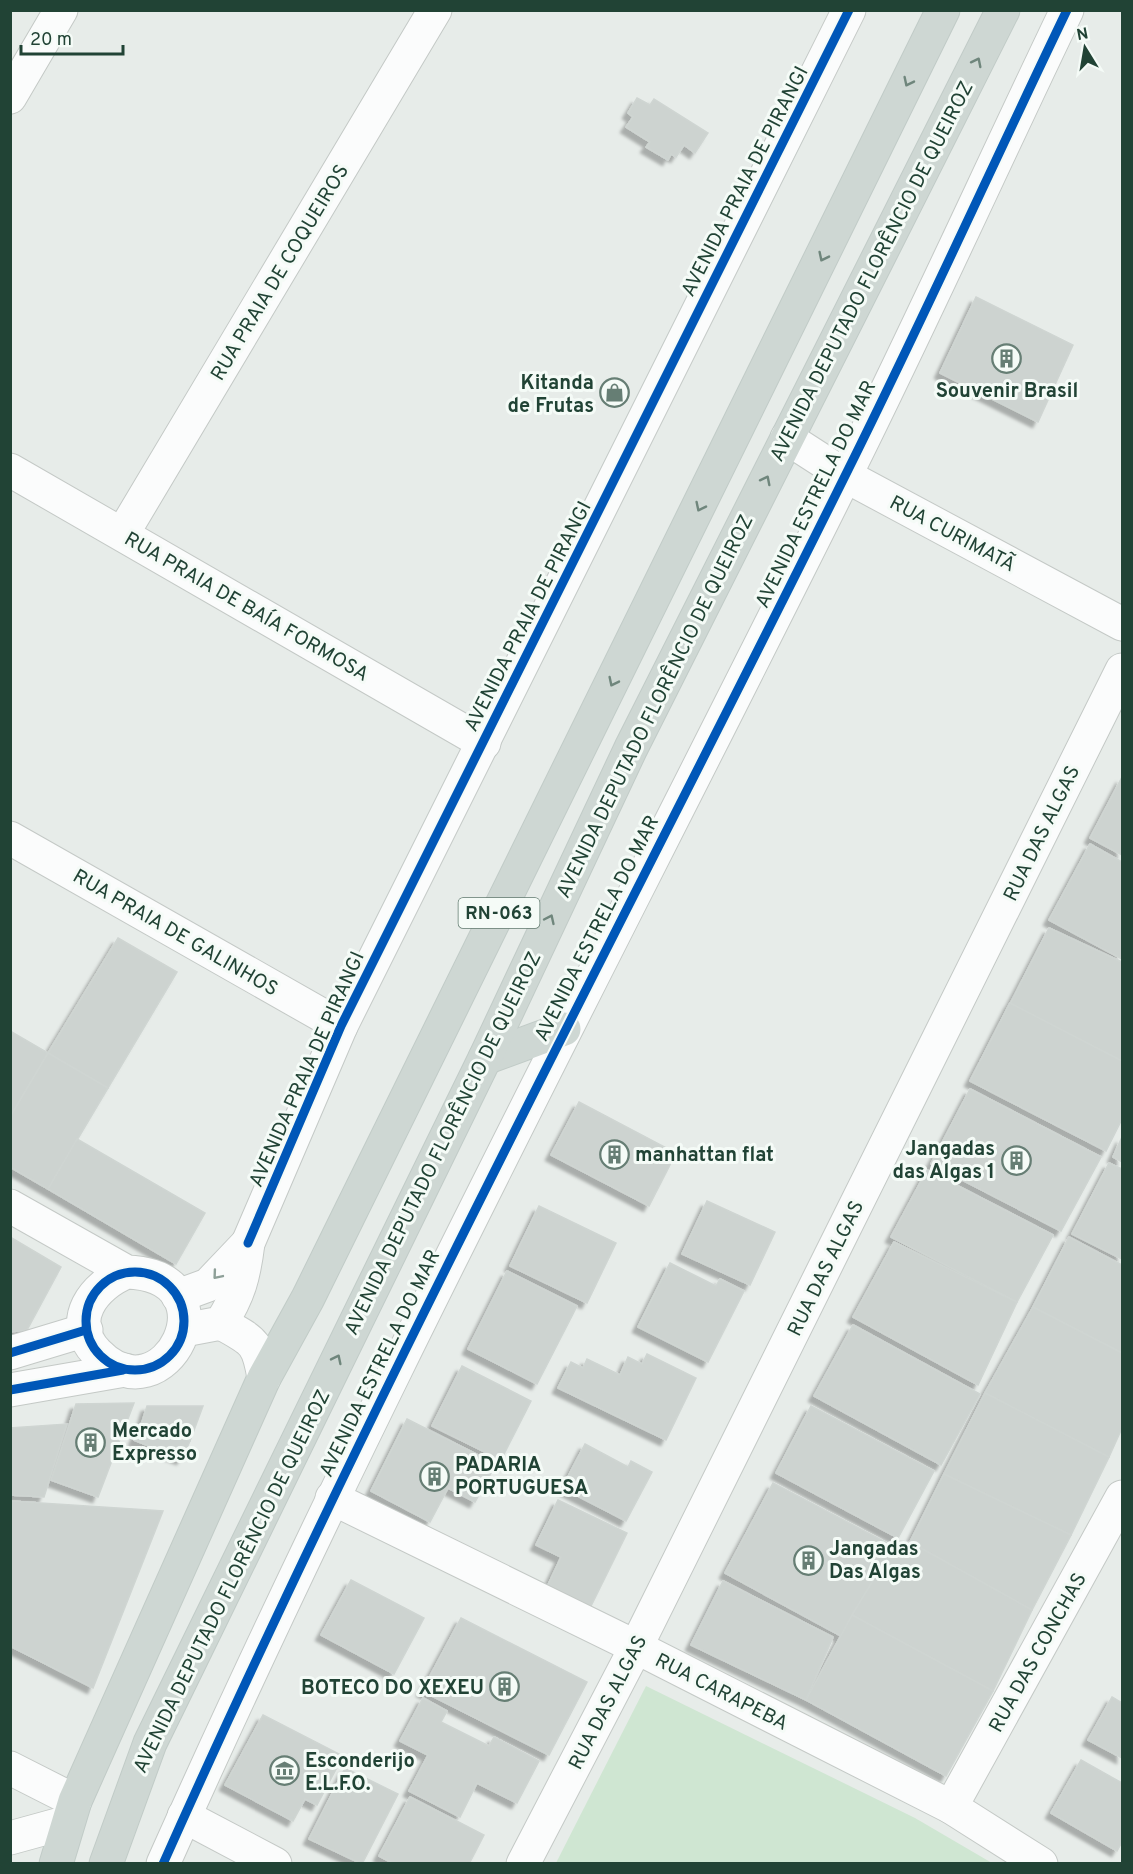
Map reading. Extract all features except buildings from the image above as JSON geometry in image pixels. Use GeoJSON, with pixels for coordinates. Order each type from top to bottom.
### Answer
{"type":"FeatureCollection","features":[{"type":"Feature","properties":{"kind":"main road","name":"RN-063"},"geometry":{"type":"LineString","coordinates":[[56,1863],[72,1811],[264,1378],[324,1266],[943,10]]}},
{"type":"Feature","properties":{"kind":"main road","name":"AVENIDA DEPUTADO FLORÊNCIO DE QUEIROZ"},"geometry":{"type":"LineString","coordinates":[[106,1863],[116,1830],[150,1743],[485,1058],[631,748],[1003,10]]}},
{"type":"Feature","properties":{"kind":"main road"},"geometry":{"type":"LineString","coordinates":[[485,1058],[564,1029]]}},
{"type":"Feature","properties":{"kind":"street"},"geometry":{"type":"LineString","coordinates":[[10,97],[61,10]]}},
{"type":"Feature","properties":{"kind":"street","name":"RUA PRAIA DE COQUEIROS"},"geometry":{"type":"LineString","coordinates":[[123,533],[435,10]]}},
{"type":"Feature","properties":{"kind":"street","name":"AVENIDA PRAIA DE PIRANGI"},"geometry":{"type":"LineString","coordinates":[[221,1323],[237,1297],[245,1271],[248,1243],[341,1026],[849,10]]}},
{"type":"Feature","properties":{"kind":"street","name":"AVENIDA ESTRELA DO MAR"},"geometry":{"type":"LineString","coordinates":[[163,1863],[332,1498],[564,1029],[846,476],[1066,10]]}},
{"type":"Feature","properties":{"kind":"street","name":"RUA CURIMATÃ"},"geometry":{"type":"LineString","coordinates":[[787,438],[846,476],[1122,624]]}},
{"type":"Feature","properties":{"kind":"street","name":"RUA PRAIA DE BAÍA FORMOSA"},"geometry":{"type":"LineString","coordinates":[[10,470],[123,533],[484,743]]}},
{"type":"Feature","properties":{"kind":"street","name":"RUA DAS ALGAS"},"geometry":{"type":"LineString","coordinates":[[523,1863],[636,1647],[1122,670]]}},
{"type":"Feature","properties":{"kind":"street","name":"RUA PRAIA DE GALINHOS"},"geometry":{"type":"LineString","coordinates":[[10,838],[341,1026]]}},
{"type":"Feature","properties":{"kind":"street"},"geometry":{"type":"LineString","coordinates":[[10,1206],[127,1272]]}},
{"type":"Feature","properties":{"kind":"street","name":"AVENIDA PRAIA DE PIRANGI"},"geometry":{"type":"LineString","coordinates":[[178,1296],[208,1285],[248,1243]]}},
{"type":"Feature","properties":{"kind":"street"},"geometry":{"type":"LineString","coordinates":[[10,1390],[125,1370],[141,1371],[156,1366],[169,1357],[179,1345],[184,1330],[184,1312],[178,1296],[165,1281],[147,1273],[127,1272],[109,1279],[94,1292],[86,1310],[86,1330],[93,1348],[106,1363],[125,1370]]}},
{"type":"Feature","properties":{"kind":"street"},"geometry":{"type":"LineString","coordinates":[[184,1330],[221,1323],[252,1343],[260,1352],[264,1378]]}},
{"type":"Feature","properties":{"kind":"street"},"geometry":{"type":"LineString","coordinates":[[10,1353],[72,1332],[86,1330]]}},
{"type":"Feature","properties":{"kind":"street","name":"RUA DAS CONCHAS"},"geometry":{"type":"LineString","coordinates":[[951,1807],[1122,1497]]}},
{"type":"Feature","properties":{"kind":"street","name":"RUA CARAPEBA"},"geometry":{"type":"LineString","coordinates":[[332,1498],[636,1647],[951,1807],[1041,1863]]}},
{"type":"Feature","properties":{"kind":"street"},"geometry":{"type":"LineString","coordinates":[[10,1768],[72,1811]]}},
{"type":"Feature","properties":{"kind":"street"},"geometry":{"type":"LineString","coordinates":[[10,1838],[72,1811]]}},
{"type":"Feature","properties":{"kind":"street"},"geometry":{"type":"LineString","coordinates":[[184,1816],[275,1863]]}},
{"type":"Feature","properties":{"kind":"street"},"geometry":{"type":"LineString","coordinates":[[10,1847],[22,1853],[23,1863]]}},
{"type":"Feature","properties":{"kind":"green space"},"geometry":{"type":"Polygon","coordinates":[[[646,1686],[915,1818],[992,1863],[556,1863],[646,1686]]]}},
{"type":"Feature","properties":{"kind":"cycle path"},"geometry":{"type":"LineString","coordinates":[[248,1243],[341,1026],[849,10]]}},
{"type":"Feature","properties":{"kind":"cycle path"},"geometry":{"type":"LineString","coordinates":[[163,1864],[243,1688],[410,1340],[873,420],[1067,10]]}},
{"type":"Feature","properties":{"kind":"cycle path"},"geometry":{"type":"LineString","coordinates":[[135,1272],[154,1275],[170,1286],[181,1302],[184,1321],[181,1340],[170,1356],[154,1367],[135,1370],[116,1367],[100,1356],[89,1340],[86,1321],[89,1302],[100,1286],[116,1275],[135,1272]]}},
{"type":"Feature","properties":{"kind":"cycle path"},"geometry":{"type":"LineString","coordinates":[[10,1353],[86,1330]]}},
{"type":"Feature","properties":{"kind":"cycle path"},"geometry":{"type":"LineString","coordinates":[[10,1390],[123,1370]]}},
{"type":"Feature","properties":{"kind":"place","name":"Souvenir Brasil"},"geometry":{"type":"Point","coordinates":[1007,359]}},
{"type":"Feature","properties":{"kind":"place","name":"Kitanda de Frutas"},"geometry":{"type":"Point","coordinates":[615,393]}},
{"type":"Feature","properties":{"kind":"place","name":"manhattan flat"},"geometry":{"type":"Point","coordinates":[614,1154]}},
{"type":"Feature","properties":{"kind":"place","name":"Jangadas das Algas 1"},"geometry":{"type":"Point","coordinates":[1016,1160]}},
{"type":"Feature","properties":{"kind":"place","name":"Mercado Expresso"},"geometry":{"type":"Point","coordinates":[91,1442]}},
{"type":"Feature","properties":{"kind":"place","name":"PADARIA PORTUGUESA"},"geometry":{"type":"Point","coordinates":[434,1476]}},
{"type":"Feature","properties":{"kind":"place","name":"Jangadas Das Algas"},"geometry":{"type":"Point","coordinates":[808,1560]}},
{"type":"Feature","properties":{"kind":"place","name":"BOTECO DO XEXEU"},"geometry":{"type":"Point","coordinates":[505,1687]}},
{"type":"Feature","properties":{"kind":"place","name":"Esconderijo E.L.F.O."},"geometry":{"type":"Point","coordinates":[284,1771]}}]}
